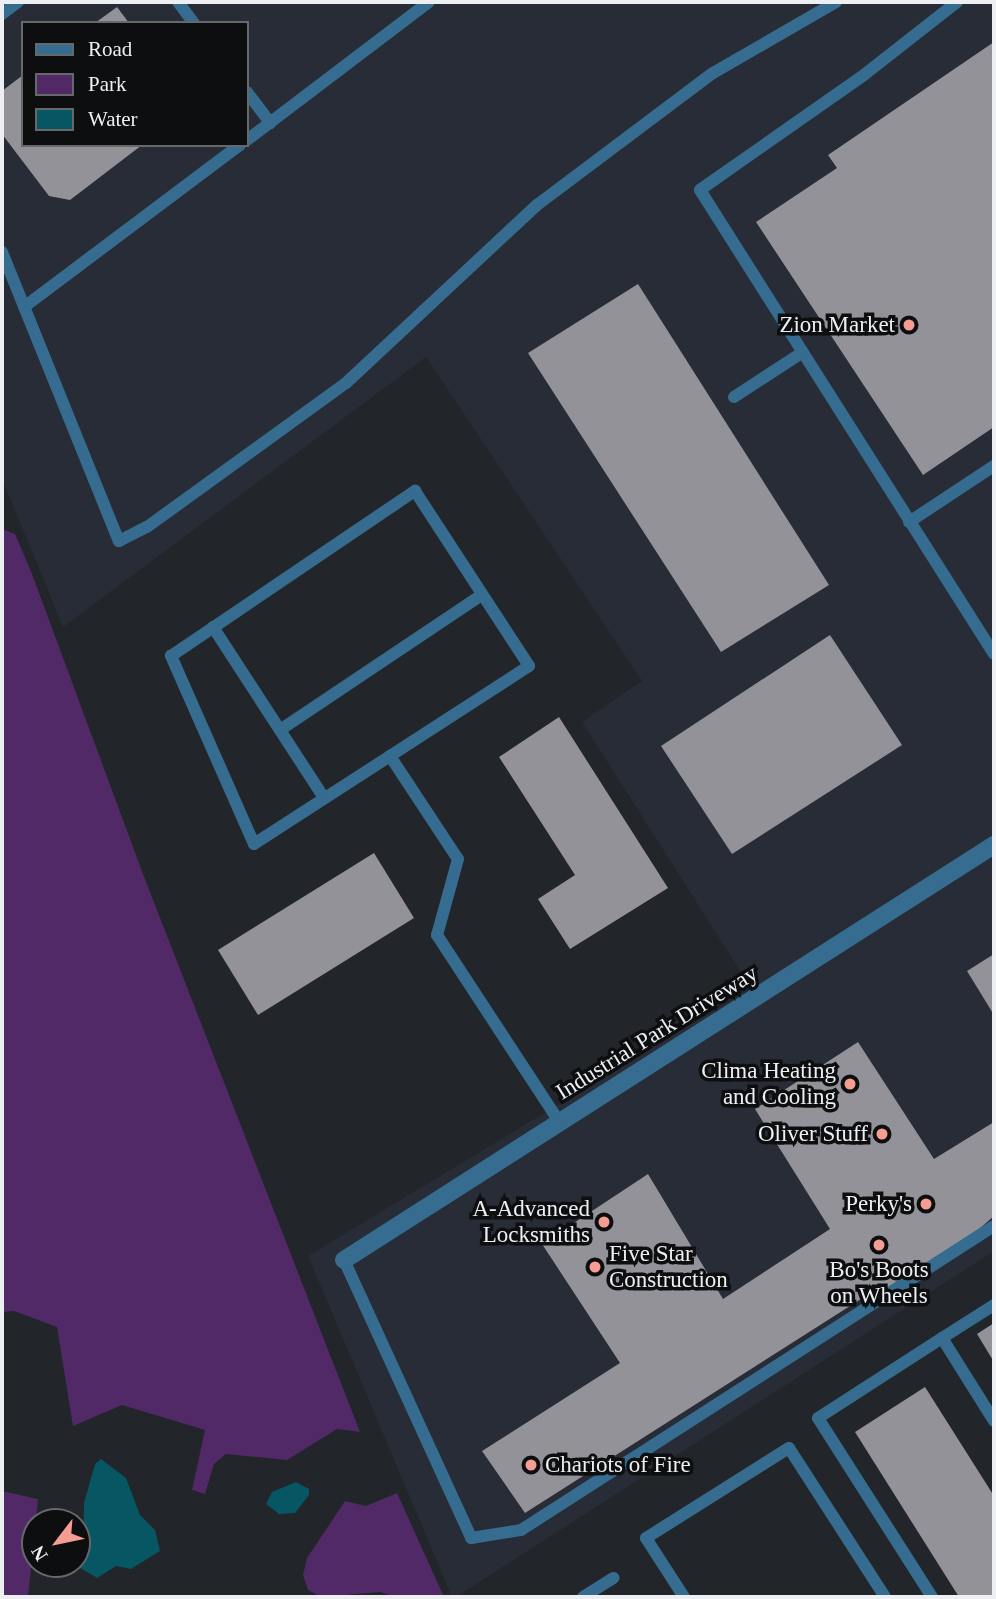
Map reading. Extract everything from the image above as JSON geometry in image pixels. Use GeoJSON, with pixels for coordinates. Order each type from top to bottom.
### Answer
{"type":"FeatureCollection","features":[{"type":"Feature","properties":{"kind":"street","name":"Industrial Park Driveway"},"geometry":{"type":"LineString","coordinates":[[344,1260],[994,845]]}},
{"type":"Feature","properties":{"kind":"lane"},"geometry":{"type":"LineString","coordinates":[[2,14],[18,2]]}},
{"type":"Feature","properties":{"kind":"lane"},"geometry":{"type":"LineString","coordinates":[[178,2],[192,21]]}},
{"type":"Feature","properties":{"kind":"lane"},"geometry":{"type":"LineString","coordinates":[[248,139],[429,2]]}},
{"type":"Feature","properties":{"kind":"lane"},"geometry":{"type":"LineString","coordinates":[[2,252],[119,541],[147,527],[346,383],[537,205],[713,73],[836,2]]}},
{"type":"Feature","properties":{"kind":"lane"},"geometry":{"type":"LineString","coordinates":[[957,2],[864,75],[700,190],[994,654]]}},
{"type":"Feature","properties":{"kind":"lane"},"geometry":{"type":"LineString","coordinates":[[248,93],[270,123]]}},
{"type":"Feature","properties":{"kind":"lane"},"geometry":{"type":"LineString","coordinates":[[24,307],[68,278],[237,147]]}},
{"type":"Feature","properties":{"kind":"lane"},"geometry":{"type":"LineString","coordinates":[[734,397],[803,352]]}},
{"type":"Feature","properties":{"kind":"lane"},"geometry":{"type":"LineString","coordinates":[[909,522],[994,466]]}},
{"type":"Feature","properties":{"kind":"lane"},"geometry":{"type":"LineString","coordinates":[[415,491],[482,595],[528,666],[254,844],[171,656],[415,491]]}},
{"type":"Feature","properties":{"kind":"lane"},"geometry":{"type":"LineString","coordinates":[[280,730],[482,595]]}},
{"type":"Feature","properties":{"kind":"lane"},"geometry":{"type":"LineString","coordinates":[[213,627],[324,798]]}},
{"type":"Feature","properties":{"kind":"lane"},"geometry":{"type":"LineString","coordinates":[[390,755],[458,859],[437,935],[560,1123]]}},
{"type":"Feature","properties":{"kind":"lane"},"geometry":{"type":"LineString","coordinates":[[344,1260],[471,1538],[521,1530],[994,1226]]}},
{"type":"Feature","properties":{"kind":"lane"},"geometry":{"type":"LineString","coordinates":[[932,1597],[818,1418],[994,1305]]}},
{"type":"Feature","properties":{"kind":"lane"},"geometry":{"type":"LineString","coordinates":[[942,1338],[994,1420]]}},
{"type":"Feature","properties":{"kind":"lane"},"geometry":{"type":"LineString","coordinates":[[684,1597],[646,1538],[789,1448],[885,1597]]}},
{"type":"Feature","properties":{"kind":"lane"},"geometry":{"type":"LineString","coordinates":[[583,1597],[613,1577]]}},
{"type":"Feature","properties":{"kind":"shaded area"},"geometry":{"type":"Polygon","coordinates":[[[2,2],[994,2],[994,1251],[456,1597],[452,1597],[308,1256],[751,988],[582,722],[642,681],[426,357],[63,627],[2,479],[2,2]]]}},
{"type":"Feature","properties":{"kind":"green space"},"geometry":{"type":"Polygon","coordinates":[[[2,529],[15,534],[32,574],[143,874],[360,1432],[337,1429],[287,1460],[226,1454],[214,1464],[205,1494],[192,1490],[205,1430],[122,1405],[73,1426],[57,1327],[14,1311],[2,1312],[2,529]]]}},
{"type":"Feature","properties":{"kind":"green space"},"geometry":{"type":"Polygon","coordinates":[[[2,1491],[38,1499],[37,1508],[21,1508],[21,1578],[30,1578],[28,1597],[2,1597],[2,1491]]]}},
{"type":"Feature","properties":{"kind":"green space"},"geometry":{"type":"Polygon","coordinates":[[[397,1493],[444,1597],[396,1597],[380,1592],[321,1597],[308,1590],[303,1575],[307,1558],[345,1501],[366,1506],[397,1493]]]}},
{"type":"Feature","properties":{"kind":"water"},"geometry":{"type":"Polygon","coordinates":[[[101,1459],[126,1478],[140,1515],[155,1530],[160,1551],[131,1569],[116,1566],[97,1578],[91,1574],[91,1508],[84,1508],[95,1464],[101,1459]]]}},
{"type":"Feature","properties":{"kind":"water"},"geometry":{"type":"Polygon","coordinates":[[[296,1482],[309,1489],[309,1495],[295,1513],[279,1514],[266,1504],[272,1492],[296,1482]]]}},
{"type":"Feature","properties":{"kind":"building"},"geometry":{"type":"Polygon","coordinates":[[[117,7],[128,21],[98,21],[117,7]]]}},
{"type":"Feature","properties":{"kind":"building","name":"Zion Market"},"geometry":{"type":"Polygon","coordinates":[[[994,42],[994,427],[923,475],[756,222],[837,168],[828,155],[994,42]]]}},
{"type":"Feature","properties":{"kind":"building"},"geometry":{"type":"Polygon","coordinates":[[[21,77],[21,147],[139,147],[70,200],[49,196],[2,134],[2,91],[21,77]]]}},
{"type":"Feature","properties":{"kind":"building"},"geometry":{"type":"Polygon","coordinates":[[[638,284],[829,585],[721,652],[528,353],[638,284]]]}},
{"type":"Feature","properties":{"kind":"building"},"geometry":{"type":"Polygon","coordinates":[[[830,635],[902,745],[732,854],[661,746],[830,635]]]}},
{"type":"Feature","properties":{"kind":"building"},"geometry":{"type":"Polygon","coordinates":[[[559,717],[668,888],[570,949],[538,899],[575,875],[499,757],[559,717]]]}},
{"type":"Feature","properties":{"kind":"building"},"geometry":{"type":"Polygon","coordinates":[[[374,853],[414,918],[258,1015],[218,950],[374,853]]]}},
{"type":"Feature","properties":{"kind":"building"},"geometry":{"type":"Polygon","coordinates":[[[994,954],[994,1015],[967,971],[994,954]]]}},
{"type":"Feature","properties":{"kind":"building"},"geometry":{"type":"Polygon","coordinates":[[[858,1042],[934,1159],[994,1122],[994,1216],[978,1230],[874,1296],[872,1292],[525,1513],[482,1451],[620,1363],[542,1244],[648,1174],[723,1299],[830,1229],[755,1109],[858,1042]]]}},
{"type":"Feature","properties":{"kind":"building"},"geometry":{"type":"Polygon","coordinates":[[[994,1323],[994,1362],[977,1334],[994,1323]]]}},
{"type":"Feature","properties":{"kind":"building"},"geometry":{"type":"Polygon","coordinates":[[[925,1387],[994,1496],[994,1597],[959,1597],[855,1432],[925,1387]]]}},
{"type":"Feature","properties":{"kind":"place","name":"Zion Market"},"geometry":{"type":"Point","coordinates":[909,325]}},
{"type":"Feature","properties":{"kind":"place","name":"Clima Heating and Cooling"},"geometry":{"type":"Point","coordinates":[850,1084]}},
{"type":"Feature","properties":{"kind":"place","name":"Oliver Stuff"},"geometry":{"type":"Point","coordinates":[882,1134]}},
{"type":"Feature","properties":{"kind":"place","name":"Perky's"},"geometry":{"type":"Point","coordinates":[926,1204]}},
{"type":"Feature","properties":{"kind":"place","name":"A-Advanced Locksmiths"},"geometry":{"type":"Point","coordinates":[604,1222]}},
{"type":"Feature","properties":{"kind":"place","name":"Bo's Boots on Wheels"},"geometry":{"type":"Point","coordinates":[879,1245]}},
{"type":"Feature","properties":{"kind":"place","name":"Five Star Construction"},"geometry":{"type":"Point","coordinates":[595,1267]}},
{"type":"Feature","properties":{"kind":"place","name":"Chariots of Fire"},"geometry":{"type":"Point","coordinates":[531,1465]}}]}
